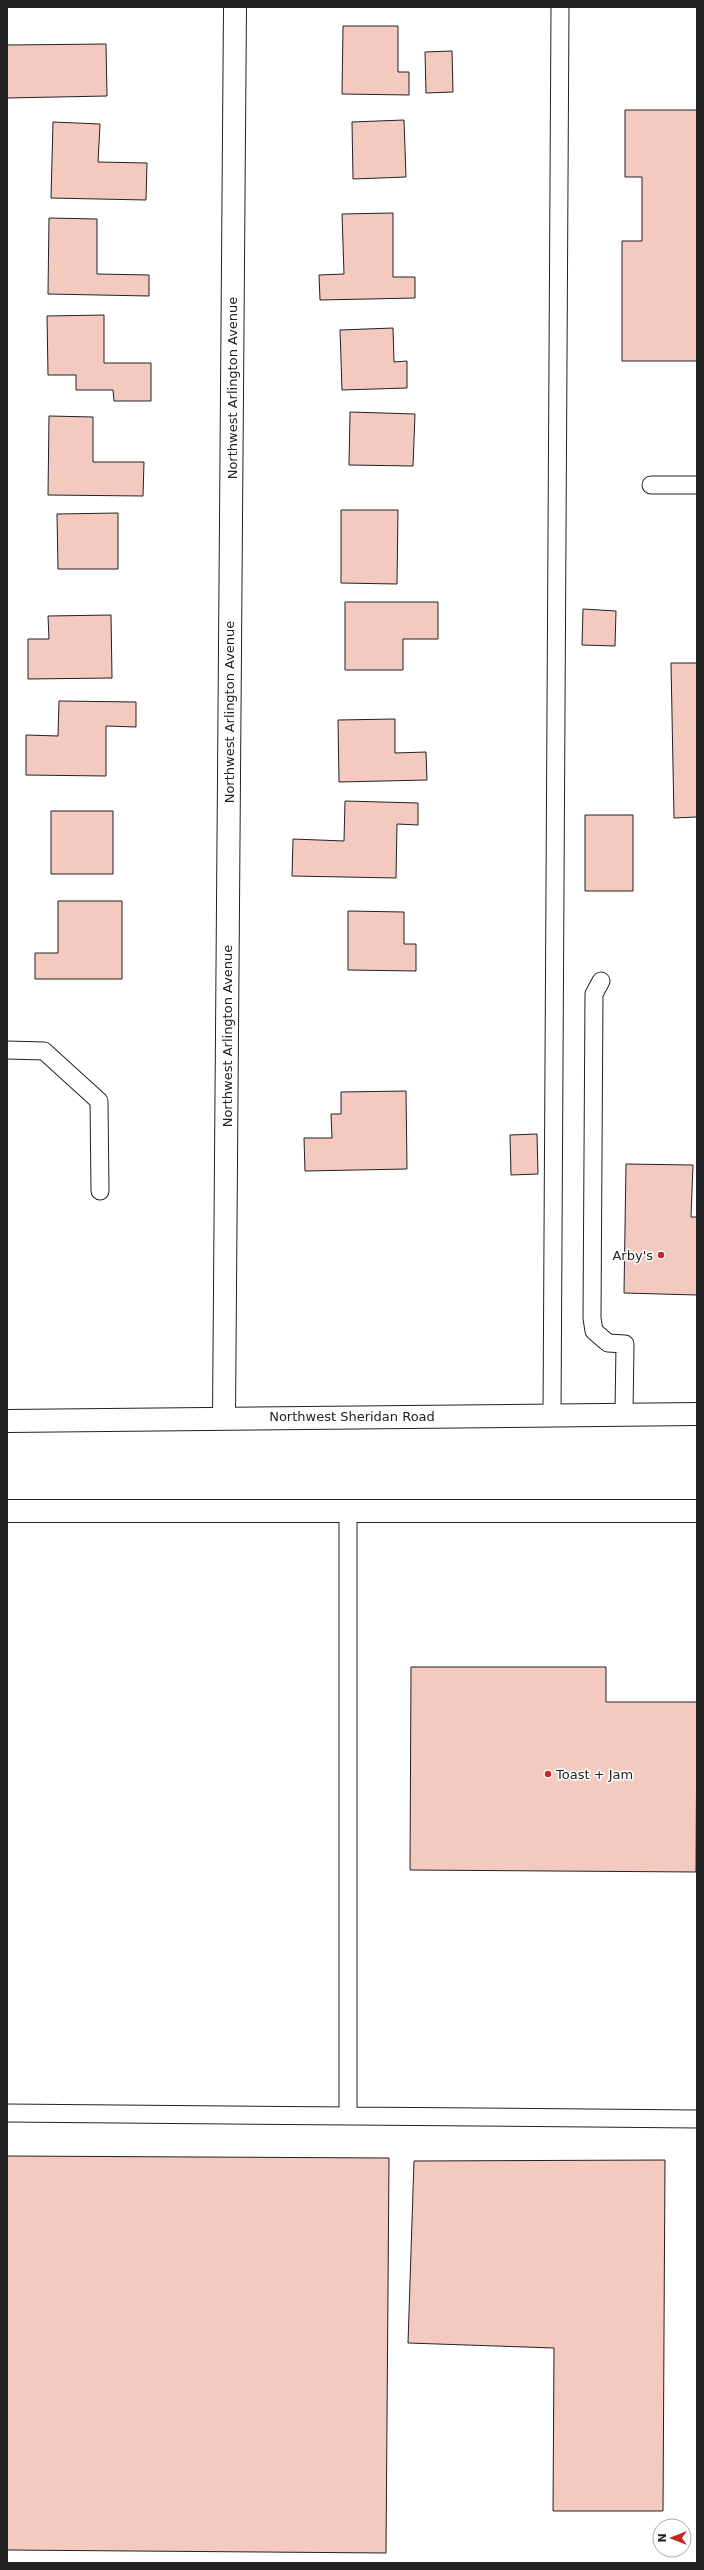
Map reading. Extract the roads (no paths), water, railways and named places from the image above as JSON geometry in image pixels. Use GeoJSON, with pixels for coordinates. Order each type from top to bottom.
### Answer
{"type":"FeatureCollection","features":[{"type":"Feature","properties":{"kind":"street","name":"Northwest Arlington Avenue"},"geometry":{"type":"LineString","coordinates":[[224,1418],[234,7]]}},
{"type":"Feature","properties":{"kind":"street","name":"Northwest Sheridan Road"},"geometry":{"type":"LineString","coordinates":[[7,1421],[624,1413],[697,1414]]}},
{"type":"Feature","properties":{"kind":"street"},"geometry":{"type":"LineString","coordinates":[[7,1511],[697,1511]]}},
{"type":"Feature","properties":{"kind":"lane"},"geometry":{"type":"LineString","coordinates":[[552,1415],[560,7]]}},
{"type":"Feature","properties":{"kind":"lane"},"geometry":{"type":"LineString","coordinates":[[651,485],[697,485]]}},
{"type":"Feature","properties":{"kind":"lane"},"geometry":{"type":"LineString","coordinates":[[601,981],[594,994],[592,1318],[594,1331],[608,1343],[625,1344],[624,1413]]}},
{"type":"Feature","properties":{"kind":"lane"},"geometry":{"type":"LineString","coordinates":[[7,1050],[44,1051],[99,1101],[100,1191]]}},
{"type":"Feature","properties":{"kind":"lane"},"geometry":{"type":"LineString","coordinates":[[348,1511],[348,2116]]}},
{"type":"Feature","properties":{"kind":"lane"},"geometry":{"type":"LineString","coordinates":[[7,2113],[697,2119]]}},
{"type":"Feature","properties":{"kind":"place","name":"Arby's"},"geometry":{"type":"Point","coordinates":[661,1255]}},
{"type":"Feature","properties":{"kind":"place","name":"Toast + Jam"},"geometry":{"type":"Point","coordinates":[548,1774]}}]}
